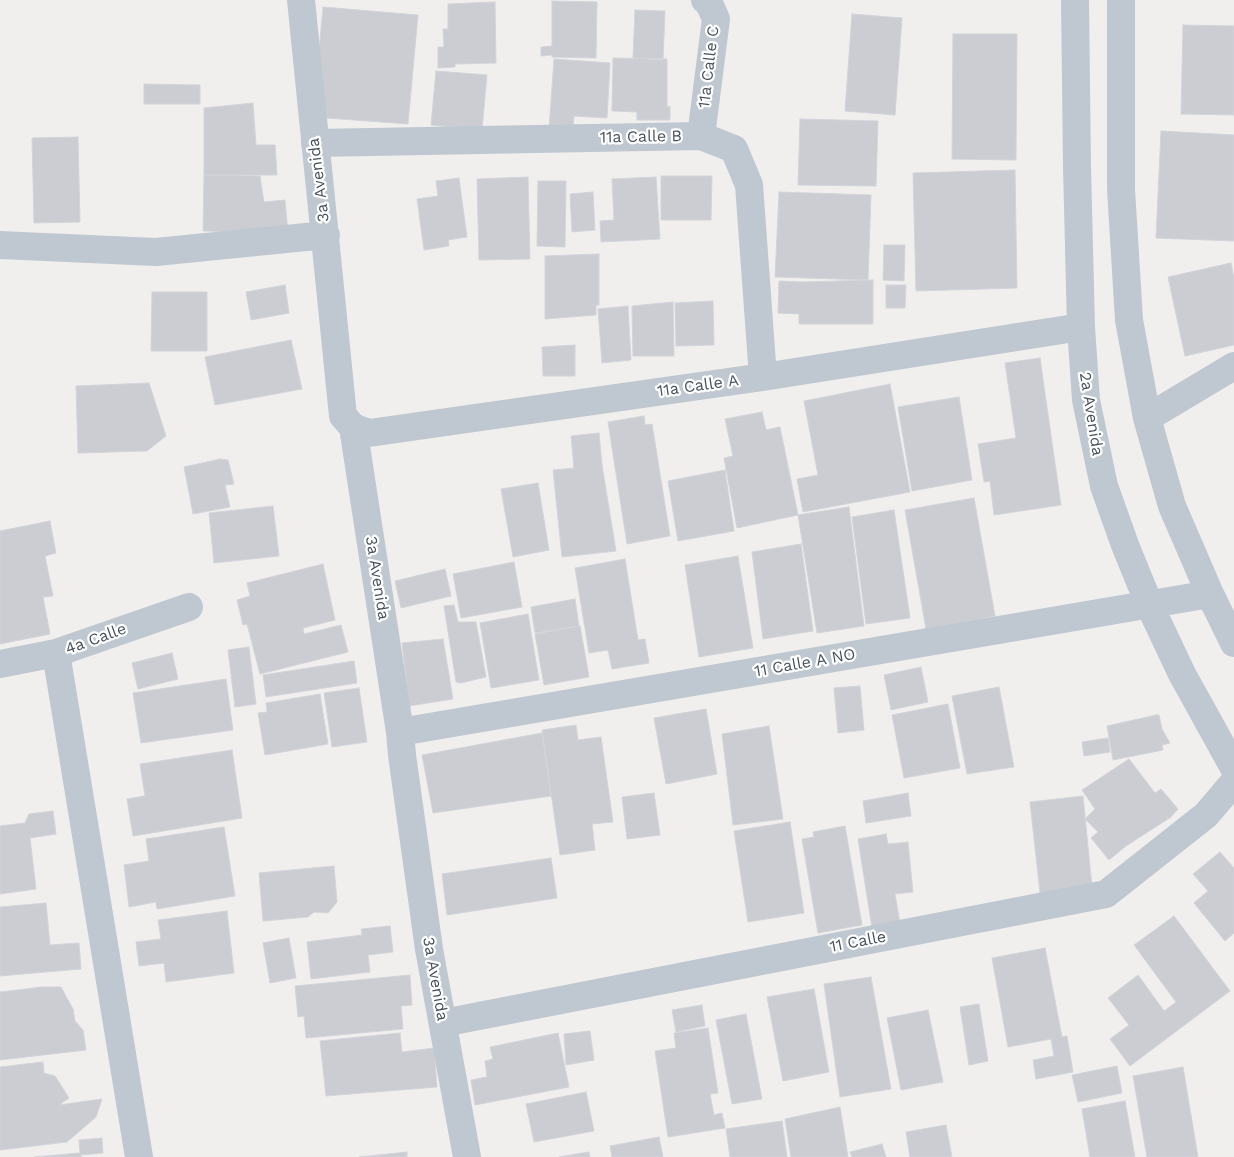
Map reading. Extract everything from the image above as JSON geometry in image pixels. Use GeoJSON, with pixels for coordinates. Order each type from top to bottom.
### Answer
{"type":"FeatureCollection","features":[{"type":"Feature","properties":{"kind":"street","name":"3a Avenida"},"geometry":{"type":"LineString","coordinates":[[301,0],[343,416],[353,428],[400,732],[429,949],[467,1157]]}},
{"type":"Feature","properties":{"kind":"street","name":"11a Calle C"},"geometry":{"type":"LineString","coordinates":[[701,136],[716,19],[709,3],[705,0]]}},
{"type":"Feature","properties":{"kind":"street","name":"2a Avenida"},"geometry":{"type":"LineString","coordinates":[[1075,0],[1077,167],[1086,400],[1104,486],[1125,545],[1149,604],[1182,674],[1234,768]]}},
{"type":"Feature","properties":{"kind":"street"},"geometry":{"type":"LineString","coordinates":[[1121,0],[1121,189],[1129,320],[1147,418],[1172,506],[1210,594],[1234,643]]}},
{"type":"Feature","properties":{"kind":"street","name":"11a Calle B"},"geometry":{"type":"LineString","coordinates":[[315,143],[701,136],[734,149],[749,184],[763,377]]}},
{"type":"Feature","properties":{"kind":"street"},"geometry":{"type":"LineString","coordinates":[[0,245],[156,252],[326,235]]}},
{"type":"Feature","properties":{"kind":"street","name":"11a Calle A"},"geometry":{"type":"LineString","coordinates":[[353,428],[369,433],[763,377],[1082,327]]}},
{"type":"Feature","properties":{"kind":"street"},"geometry":{"type":"LineString","coordinates":[[1147,418],[1234,366]]}},
{"type":"Feature","properties":{"kind":"street","name":"11 Calle A NO"},"geometry":{"type":"LineString","coordinates":[[400,732],[1210,594]]}},
{"type":"Feature","properties":{"kind":"street","name":"4a Calle"},"geometry":{"type":"LineString","coordinates":[[0,664],[56,654],[189,607]]}},
{"type":"Feature","properties":{"kind":"street"},"geometry":{"type":"LineString","coordinates":[[56,654],[139,1157]]}},
{"type":"Feature","properties":{"kind":"street","name":"11 Calle"},"geometry":{"type":"LineString","coordinates":[[443,1023],[1106,894],[1206,815],[1234,782]]}},
{"type":"Feature","properties":{"kind":"building"},"geometry":{"type":"Polygon","coordinates":[[[552,1],[597,2],[596,58],[541,56],[541,47],[552,46],[552,1]]]}},
{"type":"Feature","properties":{"kind":"building"},"geometry":{"type":"Polygon","coordinates":[[[495,2],[496,63],[455,64],[455,67],[438,68],[438,47],[444,47],[443,29],[448,29],[448,4],[495,2]]]}},
{"type":"Feature","properties":{"kind":"building"},"geometry":{"type":"Polygon","coordinates":[[[323,7],[418,15],[408,124],[313,117],[323,7]]]}},
{"type":"Feature","properties":{"kind":"building"},"geometry":{"type":"Polygon","coordinates":[[[635,10],[665,11],[663,60],[633,58],[635,10]]]}},
{"type":"Feature","properties":{"kind":"building"},"geometry":{"type":"Polygon","coordinates":[[[852,14],[902,18],[895,115],[845,111],[852,14]]]}},
{"type":"Feature","properties":{"kind":"building"},"geometry":{"type":"Polygon","coordinates":[[[1183,25],[1234,26],[1234,115],[1181,114],[1183,25]]]}},
{"type":"Feature","properties":{"kind":"building"},"geometry":{"type":"Polygon","coordinates":[[[953,34],[1017,34],[1016,160],[952,159],[953,34]]]}},
{"type":"Feature","properties":{"kind":"building"},"geometry":{"type":"Polygon","coordinates":[[[613,58],[667,59],[667,107],[670,106],[670,120],[637,120],[637,112],[612,111],[613,58]]]}},
{"type":"Feature","properties":{"kind":"building"},"geometry":{"type":"Polygon","coordinates":[[[554,59],[610,63],[607,118],[574,116],[573,131],[549,129],[554,59]]]}},
{"type":"Feature","properties":{"kind":"building"},"geometry":{"type":"Polygon","coordinates":[[[436,71],[487,75],[482,130],[431,125],[436,71]]]}},
{"type":"Feature","properties":{"kind":"building"},"geometry":{"type":"Polygon","coordinates":[[[144,84],[200,85],[200,104],[144,104],[144,84]]]}},
{"type":"Feature","properties":{"kind":"building"},"geometry":{"type":"Polygon","coordinates":[[[253,103],[256,145],[275,145],[277,175],[204,175],[204,108],[253,103]]]}},
{"type":"Feature","properties":{"kind":"building"},"geometry":{"type":"Polygon","coordinates":[[[800,119],[878,121],[876,186],[798,185],[800,119]]]}},
{"type":"Feature","properties":{"kind":"building"},"geometry":{"type":"Polygon","coordinates":[[[1161,131],[1234,135],[1234,241],[1156,238],[1161,131]]]}},
{"type":"Feature","properties":{"kind":"building"},"geometry":{"type":"Polygon","coordinates":[[[78,137],[80,222],[34,223],[32,138],[78,137]]]}},
{"type":"Feature","properties":{"kind":"building"},"geometry":{"type":"Polygon","coordinates":[[[1015,170],[1017,288],[916,291],[913,173],[1015,170]]]}},
{"type":"Feature","properties":{"kind":"building"},"geometry":{"type":"Polygon","coordinates":[[[204,175],[260,176],[264,202],[285,200],[288,233],[203,231],[204,175]]]}},
{"type":"Feature","properties":{"kind":"building"},"geometry":{"type":"Polygon","coordinates":[[[661,176],[712,176],[711,220],[661,220],[661,176]]]}},
{"type":"Feature","properties":{"kind":"building"},"geometry":{"type":"Polygon","coordinates":[[[528,177],[530,259],[479,260],[477,179],[528,177]]]}},
{"type":"Feature","properties":{"kind":"building"},"geometry":{"type":"Polygon","coordinates":[[[656,177],[660,239],[601,242],[600,221],[614,220],[612,179],[656,177]]]}},
{"type":"Feature","properties":{"kind":"building"},"geometry":{"type":"Polygon","coordinates":[[[459,178],[467,237],[448,240],[449,246],[424,250],[417,199],[438,196],[436,181],[459,178]]]}},
{"type":"Feature","properties":{"kind":"building"},"geometry":{"type":"Polygon","coordinates":[[[538,181],[566,181],[565,247],[537,246],[538,181]]]}},
{"type":"Feature","properties":{"kind":"building"},"geometry":{"type":"Polygon","coordinates":[[[593,192],[595,230],[572,232],[570,194],[593,192]]]}},
{"type":"Feature","properties":{"kind":"building"},"geometry":{"type":"Polygon","coordinates":[[[779,192],[871,195],[868,280],[775,277],[779,192]]]}},
{"type":"Feature","properties":{"kind":"building"},"geometry":{"type":"Polygon","coordinates":[[[884,245],[905,245],[904,281],[883,280],[884,245]]]}},
{"type":"Feature","properties":{"kind":"building"},"geometry":{"type":"Polygon","coordinates":[[[599,254],[599,305],[596,305],[596,315],[545,319],[545,256],[599,254]]]}},
{"type":"Feature","properties":{"kind":"building"},"geometry":{"type":"Polygon","coordinates":[[[1231,263],[1234,279],[1234,345],[1185,356],[1168,277],[1231,263]]]}},
{"type":"Feature","properties":{"kind":"building"},"geometry":{"type":"Polygon","coordinates":[[[873,280],[873,324],[799,324],[799,314],[778,313],[779,281],[873,280]]]}},
{"type":"Feature","properties":{"kind":"building"},"geometry":{"type":"Polygon","coordinates":[[[285,285],[289,313],[251,320],[246,292],[285,285]]]}},
{"type":"Feature","properties":{"kind":"building"},"geometry":{"type":"Polygon","coordinates":[[[886,285],[906,285],[905,308],[886,308],[886,285]]]}},
{"type":"Feature","properties":{"kind":"building"},"geometry":{"type":"Polygon","coordinates":[[[152,292],[207,292],[207,351],[151,351],[152,292]]]}},
{"type":"Feature","properties":{"kind":"building"},"geometry":{"type":"Polygon","coordinates":[[[713,301],[714,345],[676,346],[675,303],[713,301]]]}},
{"type":"Feature","properties":{"kind":"building"},"geometry":{"type":"Polygon","coordinates":[[[673,302],[674,356],[633,356],[632,306],[673,302]]]}},
{"type":"Feature","properties":{"kind":"building"},"geometry":{"type":"Polygon","coordinates":[[[628,306],[631,360],[602,363],[598,309],[628,306]]]}},
{"type":"Feature","properties":{"kind":"building"},"geometry":{"type":"Polygon","coordinates":[[[291,340],[302,389],[215,405],[205,357],[291,340]]]}},
{"type":"Feature","properties":{"kind":"building"},"geometry":{"type":"Polygon","coordinates":[[[575,345],[575,376],[543,376],[542,347],[575,345]]]}},
{"type":"Feature","properties":{"kind":"building"},"geometry":{"type":"Polygon","coordinates":[[[1040,358],[1061,505],[994,515],[990,481],[984,482],[978,444],[1016,438],[1005,363],[1040,358]]]}},
{"type":"Feature","properties":{"kind":"building"},"geometry":{"type":"Polygon","coordinates":[[[149,383],[166,436],[147,451],[78,453],[76,386],[149,383]]]}},
{"type":"Feature","properties":{"kind":"building"},"geometry":{"type":"Polygon","coordinates":[[[890,384],[910,492],[803,512],[797,479],[818,475],[804,401],[890,384]]]}},
{"type":"Feature","properties":{"kind":"building"},"geometry":{"type":"Polygon","coordinates":[[[959,397],[972,480],[912,491],[898,407],[959,397]]]}},
{"type":"Feature","properties":{"kind":"building"},"geometry":{"type":"Polygon","coordinates":[[[762,412],[766,430],[780,427],[798,515],[737,528],[724,458],[733,456],[725,419],[762,412]]]}},
{"type":"Feature","properties":{"kind":"building"},"geometry":{"type":"Polygon","coordinates":[[[644,416],[645,425],[652,424],[670,536],[627,544],[608,422],[644,416]]]}},
{"type":"Feature","properties":{"kind":"building"},"geometry":{"type":"Polygon","coordinates":[[[599,433],[602,465],[616,551],[562,557],[553,470],[574,468],[571,436],[599,433]]]}},
{"type":"Feature","properties":{"kind":"building"},"geometry":{"type":"Polygon","coordinates":[[[220,459],[228,460],[234,484],[225,485],[230,507],[193,514],[184,467],[220,459]]]}},
{"type":"Feature","properties":{"kind":"building"},"geometry":{"type":"Polygon","coordinates":[[[725,470],[734,531],[678,541],[668,481],[725,470]]]}},
{"type":"Feature","properties":{"kind":"building"},"geometry":{"type":"Polygon","coordinates":[[[538,483],[549,550],[513,557],[501,489],[538,483]]]}},
{"type":"Feature","properties":{"kind":"building"},"geometry":{"type":"Polygon","coordinates":[[[974,498],[995,616],[926,629],[905,510],[974,498]]]}},
{"type":"Feature","properties":{"kind":"building"},"geometry":{"type":"Polygon","coordinates":[[[273,506],[279,556],[214,563],[209,513],[273,506]]]}},
{"type":"Feature","properties":{"kind":"building"},"geometry":{"type":"Polygon","coordinates":[[[849,507],[864,626],[817,633],[798,515],[849,507]]]}},
{"type":"Feature","properties":{"kind":"building"},"geometry":{"type":"Polygon","coordinates":[[[894,510],[910,618],[866,624],[852,517],[894,510]]]}},
{"type":"Feature","properties":{"kind":"building"},"geometry":{"type":"Polygon","coordinates":[[[50,521],[56,553],[45,556],[53,596],[43,597],[50,634],[0,644],[0,531],[50,521]]]}},
{"type":"Feature","properties":{"kind":"building"},"geometry":{"type":"Polygon","coordinates":[[[801,544],[813,631],[763,639],[752,552],[801,544]]]}},
{"type":"Feature","properties":{"kind":"building"},"geometry":{"type":"Polygon","coordinates":[[[738,556],[753,648],[699,657],[685,565],[738,556]]]}},
{"type":"Feature","properties":{"kind":"building"},"geometry":{"type":"Polygon","coordinates":[[[625,559],[638,640],[645,639],[649,663],[612,669],[608,650],[589,653],[575,568],[625,559]]]}},
{"type":"Feature","properties":{"kind":"building"},"geometry":{"type":"Polygon","coordinates":[[[514,562],[522,607],[461,618],[453,574],[514,562]]]}},
{"type":"Feature","properties":{"kind":"building"},"geometry":{"type":"Polygon","coordinates":[[[323,564],[335,620],[303,628],[304,634],[341,625],[348,652],[260,674],[247,624],[243,625],[237,600],[250,596],[247,583],[323,564]]]}},
{"type":"Feature","properties":{"kind":"building"},"geometry":{"type":"Polygon","coordinates":[[[445,569],[451,596],[401,608],[395,581],[445,569]]]}},
{"type":"Feature","properties":{"kind":"building"},"geometry":{"type":"Polygon","coordinates":[[[575,599],[579,626],[535,633],[531,607],[575,599]]]}},
{"type":"Feature","properties":{"kind":"building"},"geometry":{"type":"Polygon","coordinates":[[[454,605],[458,622],[476,622],[486,677],[461,683],[456,682],[444,606],[454,605]]]}},
{"type":"Feature","properties":{"kind":"building"},"geometry":{"type":"Polygon","coordinates":[[[528,614],[539,680],[491,688],[480,623],[528,614]]]}},
{"type":"Feature","properties":{"kind":"building"},"geometry":{"type":"Polygon","coordinates":[[[580,626],[589,677],[544,685],[535,634],[580,626]]]}},
{"type":"Feature","properties":{"kind":"building"},"geometry":{"type":"Polygon","coordinates":[[[443,639],[453,699],[409,706],[402,643],[443,639]]]}},
{"type":"Feature","properties":{"kind":"building"},"geometry":{"type":"Polygon","coordinates":[[[249,647],[256,704],[235,707],[228,650],[249,647]]]}},
{"type":"Feature","properties":{"kind":"building"},"geometry":{"type":"Polygon","coordinates":[[[172,653],[178,679],[138,689],[132,663],[172,653]]]}},
{"type":"Feature","properties":{"kind":"building"},"geometry":{"type":"Polygon","coordinates":[[[354,661],[357,683],[266,697],[263,675],[354,661]]]}},
{"type":"Feature","properties":{"kind":"building"},"geometry":{"type":"Polygon","coordinates":[[[921,667],[928,702],[891,710],[884,675],[921,667]]]}},
{"type":"Feature","properties":{"kind":"building"},"geometry":{"type":"Polygon","coordinates":[[[226,679],[233,730],[141,743],[133,693],[226,679]]]}},
{"type":"Feature","properties":{"kind":"building"},"geometry":{"type":"Polygon","coordinates":[[[860,686],[864,730],[838,733],[834,688],[860,686]]]}},
{"type":"Feature","properties":{"kind":"building"},"geometry":{"type":"Polygon","coordinates":[[[999,687],[1014,767],[967,774],[952,696],[999,687]]]}},
{"type":"Feature","properties":{"kind":"building"},"geometry":{"type":"Polygon","coordinates":[[[359,688],[367,742],[332,747],[324,693],[359,688]]]}},
{"type":"Feature","properties":{"kind":"building"},"geometry":{"type":"Polygon","coordinates":[[[320,694],[328,744],[265,755],[258,713],[267,712],[266,703],[320,694]]]}},
{"type":"Feature","properties":{"kind":"building"},"geometry":{"type":"Polygon","coordinates":[[[948,704],[960,768],[904,778],[892,715],[948,704]]]}},
{"type":"Feature","properties":{"kind":"building"},"geometry":{"type":"Polygon","coordinates":[[[706,709],[717,774],[666,784],[654,718],[706,709]]]}},
{"type":"Feature","properties":{"kind":"building"},"geometry":{"type":"Polygon","coordinates":[[[1159,715],[1162,729],[1170,743],[1162,745],[1163,750],[1113,760],[1107,726],[1159,715]]]}},
{"type":"Feature","properties":{"kind":"building"},"geometry":{"type":"Polygon","coordinates":[[[576,725],[578,740],[601,737],[613,822],[592,824],[595,850],[560,855],[542,730],[576,725]]]}},
{"type":"Feature","properties":{"kind":"building"},"geometry":{"type":"Polygon","coordinates":[[[769,726],[783,819],[733,825],[722,734],[769,726]]]}},
{"type":"Feature","properties":{"kind":"building"},"geometry":{"type":"Polygon","coordinates":[[[542,733],[551,796],[433,813],[422,755],[542,733]]]}},
{"type":"Feature","properties":{"kind":"building"},"geometry":{"type":"Polygon","coordinates":[[[1108,738],[1110,752],[1084,756],[1082,742],[1108,738]]]}},
{"type":"Feature","properties":{"kind":"building"},"geometry":{"type":"Polygon","coordinates":[[[232,750],[242,818],[133,836],[127,799],[145,796],[140,764],[232,750]]]}},
{"type":"Feature","properties":{"kind":"building"},"geometry":{"type":"Polygon","coordinates":[[[1129,759],[1155,793],[1161,789],[1178,809],[1169,819],[1166,816],[1168,819],[1126,846],[1109,860],[1091,838],[1098,832],[1085,819],[1095,809],[1082,790],[1129,759]]]}},
{"type":"Feature","properties":{"kind":"building"},"geometry":{"type":"Polygon","coordinates":[[[654,793],[660,835],[627,839],[622,797],[654,793]]]}},
{"type":"Feature","properties":{"kind":"building"},"geometry":{"type":"Polygon","coordinates":[[[908,793],[911,816],[866,823],[863,801],[908,793]]]}},
{"type":"Feature","properties":{"kind":"building"},"geometry":{"type":"Polygon","coordinates":[[[1083,796],[1092,887],[1040,893],[1030,802],[1083,796]]]}},
{"type":"Feature","properties":{"kind":"building"},"geometry":{"type":"Polygon","coordinates":[[[53,811],[56,834],[30,838],[36,889],[0,894],[0,826],[25,823],[29,814],[53,811]]]}},
{"type":"Feature","properties":{"kind":"building"},"geometry":{"type":"Polygon","coordinates":[[[790,822],[804,913],[748,922],[734,831],[790,822]]]}},
{"type":"Feature","properties":{"kind":"building"},"geometry":{"type":"Polygon","coordinates":[[[845,826],[862,925],[818,933],[802,839],[814,837],[813,832],[845,826]]]}},
{"type":"Feature","properties":{"kind":"building"},"geometry":{"type":"Polygon","coordinates":[[[224,827],[235,896],[157,909],[156,902],[129,907],[124,865],[149,861],[146,839],[224,827]]]}},
{"type":"Feature","properties":{"kind":"building"},"geometry":{"type":"Polygon","coordinates":[[[886,834],[888,844],[908,842],[913,892],[895,894],[900,923],[872,928],[858,839],[886,834]]]}},
{"type":"Feature","properties":{"kind":"building"},"geometry":{"type":"Polygon","coordinates":[[[1220,852],[1234,868],[1234,933],[1225,941],[1194,903],[1208,891],[1193,874],[1220,852]]]}},
{"type":"Feature","properties":{"kind":"building"},"geometry":{"type":"Polygon","coordinates":[[[551,858],[557,898],[447,915],[442,874],[551,858]]]}},
{"type":"Feature","properties":{"kind":"building"},"geometry":{"type":"Polygon","coordinates":[[[334,866],[337,902],[328,913],[314,912],[308,917],[263,921],[259,873],[334,866]]]}},
{"type":"Feature","properties":{"kind":"building"},"geometry":{"type":"Polygon","coordinates":[[[46,903],[50,945],[79,943],[81,969],[0,976],[0,907],[46,903]]]}},
{"type":"Feature","properties":{"kind":"building"},"geometry":{"type":"Polygon","coordinates":[[[227,911],[234,973],[166,982],[164,963],[139,966],[136,942],[161,939],[158,920],[227,911]]]}},
{"type":"Feature","properties":{"kind":"building"},"geometry":{"type":"Polygon","coordinates":[[[1174,916],[1230,991],[1130,1066],[1110,1039],[1129,1025],[1108,998],[1138,975],[1164,1011],[1176,1002],[1134,945],[1174,916]]]}},
{"type":"Feature","properties":{"kind":"building"},"geometry":{"type":"Polygon","coordinates":[[[390,926],[393,952],[368,955],[370,972],[311,979],[307,942],[362,935],[361,929],[390,926]]]}},
{"type":"Feature","properties":{"kind":"building"},"geometry":{"type":"Polygon","coordinates":[[[289,938],[296,978],[270,983],[263,943],[289,938]]]}},
{"type":"Feature","properties":{"kind":"building"},"geometry":{"type":"Polygon","coordinates":[[[1045,948],[1062,1037],[1067,1036],[1073,1072],[1036,1079],[1033,1060],[1054,1056],[1051,1039],[1008,1047],[992,958],[1045,948]]]}},
{"type":"Feature","properties":{"kind":"building"},"geometry":{"type":"Polygon","coordinates":[[[410,975],[412,1005],[401,1006],[403,1029],[306,1038],[304,1016],[298,1017],[295,986],[410,975]]]}},
{"type":"Feature","properties":{"kind":"building"},"geometry":{"type":"Polygon","coordinates":[[[871,977],[891,1089],[840,1097],[824,984],[871,977]]]}},
{"type":"Feature","properties":{"kind":"building"},"geometry":{"type":"Polygon","coordinates":[[[42,987],[61,987],[73,1009],[75,1021],[83,1030],[86,1050],[0,1060],[0,992],[42,987]]]}},
{"type":"Feature","properties":{"kind":"building"},"geometry":{"type":"Polygon","coordinates":[[[814,989],[829,1072],[783,1081],[767,997],[814,989]]]}},
{"type":"Feature","properties":{"kind":"building"},"geometry":{"type":"Polygon","coordinates":[[[979,1004],[988,1061],[969,1065],[960,1007],[979,1004]]]}},
{"type":"Feature","properties":{"kind":"building"},"geometry":{"type":"Polygon","coordinates":[[[702,1005],[705,1026],[676,1032],[672,1010],[702,1005]]]}},
{"type":"Feature","properties":{"kind":"building"},"geometry":{"type":"Polygon","coordinates":[[[928,1010],[943,1082],[901,1090],[887,1018],[928,1010]]]}},
{"type":"Feature","properties":{"kind":"building"},"geometry":{"type":"Polygon","coordinates":[[[746,1014],[762,1099],[732,1104],[716,1020],[746,1014]]]}},
{"type":"Feature","properties":{"kind":"building"},"geometry":{"type":"Polygon","coordinates":[[[708,1028],[718,1093],[710,1094],[714,1115],[722,1113],[725,1128],[668,1137],[655,1051],[676,1048],[674,1033],[708,1028]]]}},
{"type":"Feature","properties":{"kind":"building"},"geometry":{"type":"Polygon","coordinates":[[[590,1031],[594,1060],[566,1065],[564,1034],[590,1031]]]}},
{"type":"Feature","properties":{"kind":"building"},"geometry":{"type":"Polygon","coordinates":[[[400,1033],[402,1052],[434,1048],[437,1087],[326,1096],[320,1041],[400,1033]]]}},
{"type":"Feature","properties":{"kind":"building"},"geometry":{"type":"Polygon","coordinates":[[[558,1033],[569,1087],[475,1105],[471,1080],[487,1077],[485,1061],[493,1059],[490,1047],[558,1033]]]}},
{"type":"Feature","properties":{"kind":"building"},"geometry":{"type":"Polygon","coordinates":[[[43,1062],[44,1073],[55,1076],[69,1098],[59,1105],[102,1099],[96,1117],[67,1142],[0,1150],[0,1067],[43,1062]]]}},
{"type":"Feature","properties":{"kind":"building"},"geometry":{"type":"Polygon","coordinates":[[[1117,1066],[1122,1093],[1078,1102],[1072,1075],[1117,1066]]]}},
{"type":"Feature","properties":{"kind":"building"},"geometry":{"type":"Polygon","coordinates":[[[1183,1067],[1198,1157],[1147,1157],[1133,1076],[1183,1067]]]}},
{"type":"Feature","properties":{"kind":"building"},"geometry":{"type":"Polygon","coordinates":[[[586,1092],[594,1131],[534,1142],[526,1104],[586,1092]]]}},
{"type":"Feature","properties":{"kind":"building"},"geometry":{"type":"Polygon","coordinates":[[[1125,1101],[1135,1157],[1090,1157],[1082,1109],[1125,1101]]]}},
{"type":"Feature","properties":{"kind":"building"},"geometry":{"type":"Polygon","coordinates":[[[840,1107],[848,1157],[791,1157],[785,1119],[840,1107]]]}},
{"type":"Feature","properties":{"kind":"building"},"geometry":{"type":"Polygon","coordinates":[[[782,1121],[787,1157],[730,1157],[726,1129],[782,1121]]]}},
{"type":"Feature","properties":{"kind":"building"},"geometry":{"type":"Polygon","coordinates":[[[946,1125],[952,1157],[910,1157],[906,1132],[946,1125]]]}},
{"type":"Feature","properties":{"kind":"building"},"geometry":{"type":"Polygon","coordinates":[[[659,1137],[663,1157],[612,1157],[610,1146],[659,1137]]]}},
{"type":"Feature","properties":{"kind":"building"},"geometry":{"type":"Polygon","coordinates":[[[102,1138],[103,1153],[81,1155],[81,1157],[34,1157],[80,1153],[79,1140],[102,1138]]]}},
{"type":"Feature","properties":{"kind":"building"},"geometry":{"type":"Polygon","coordinates":[[[882,1144],[886,1157],[852,1157],[850,1152],[882,1144]]]}},
{"type":"Feature","properties":{"kind":"building"},"geometry":{"type":"Polygon","coordinates":[[[407,1152],[407,1157],[359,1157],[407,1152]]]}},
{"type":"Feature","properties":{"kind":"building"},"geometry":{"type":"Polygon","coordinates":[[[589,1152],[590,1157],[559,1157],[589,1152]]]}}]}
